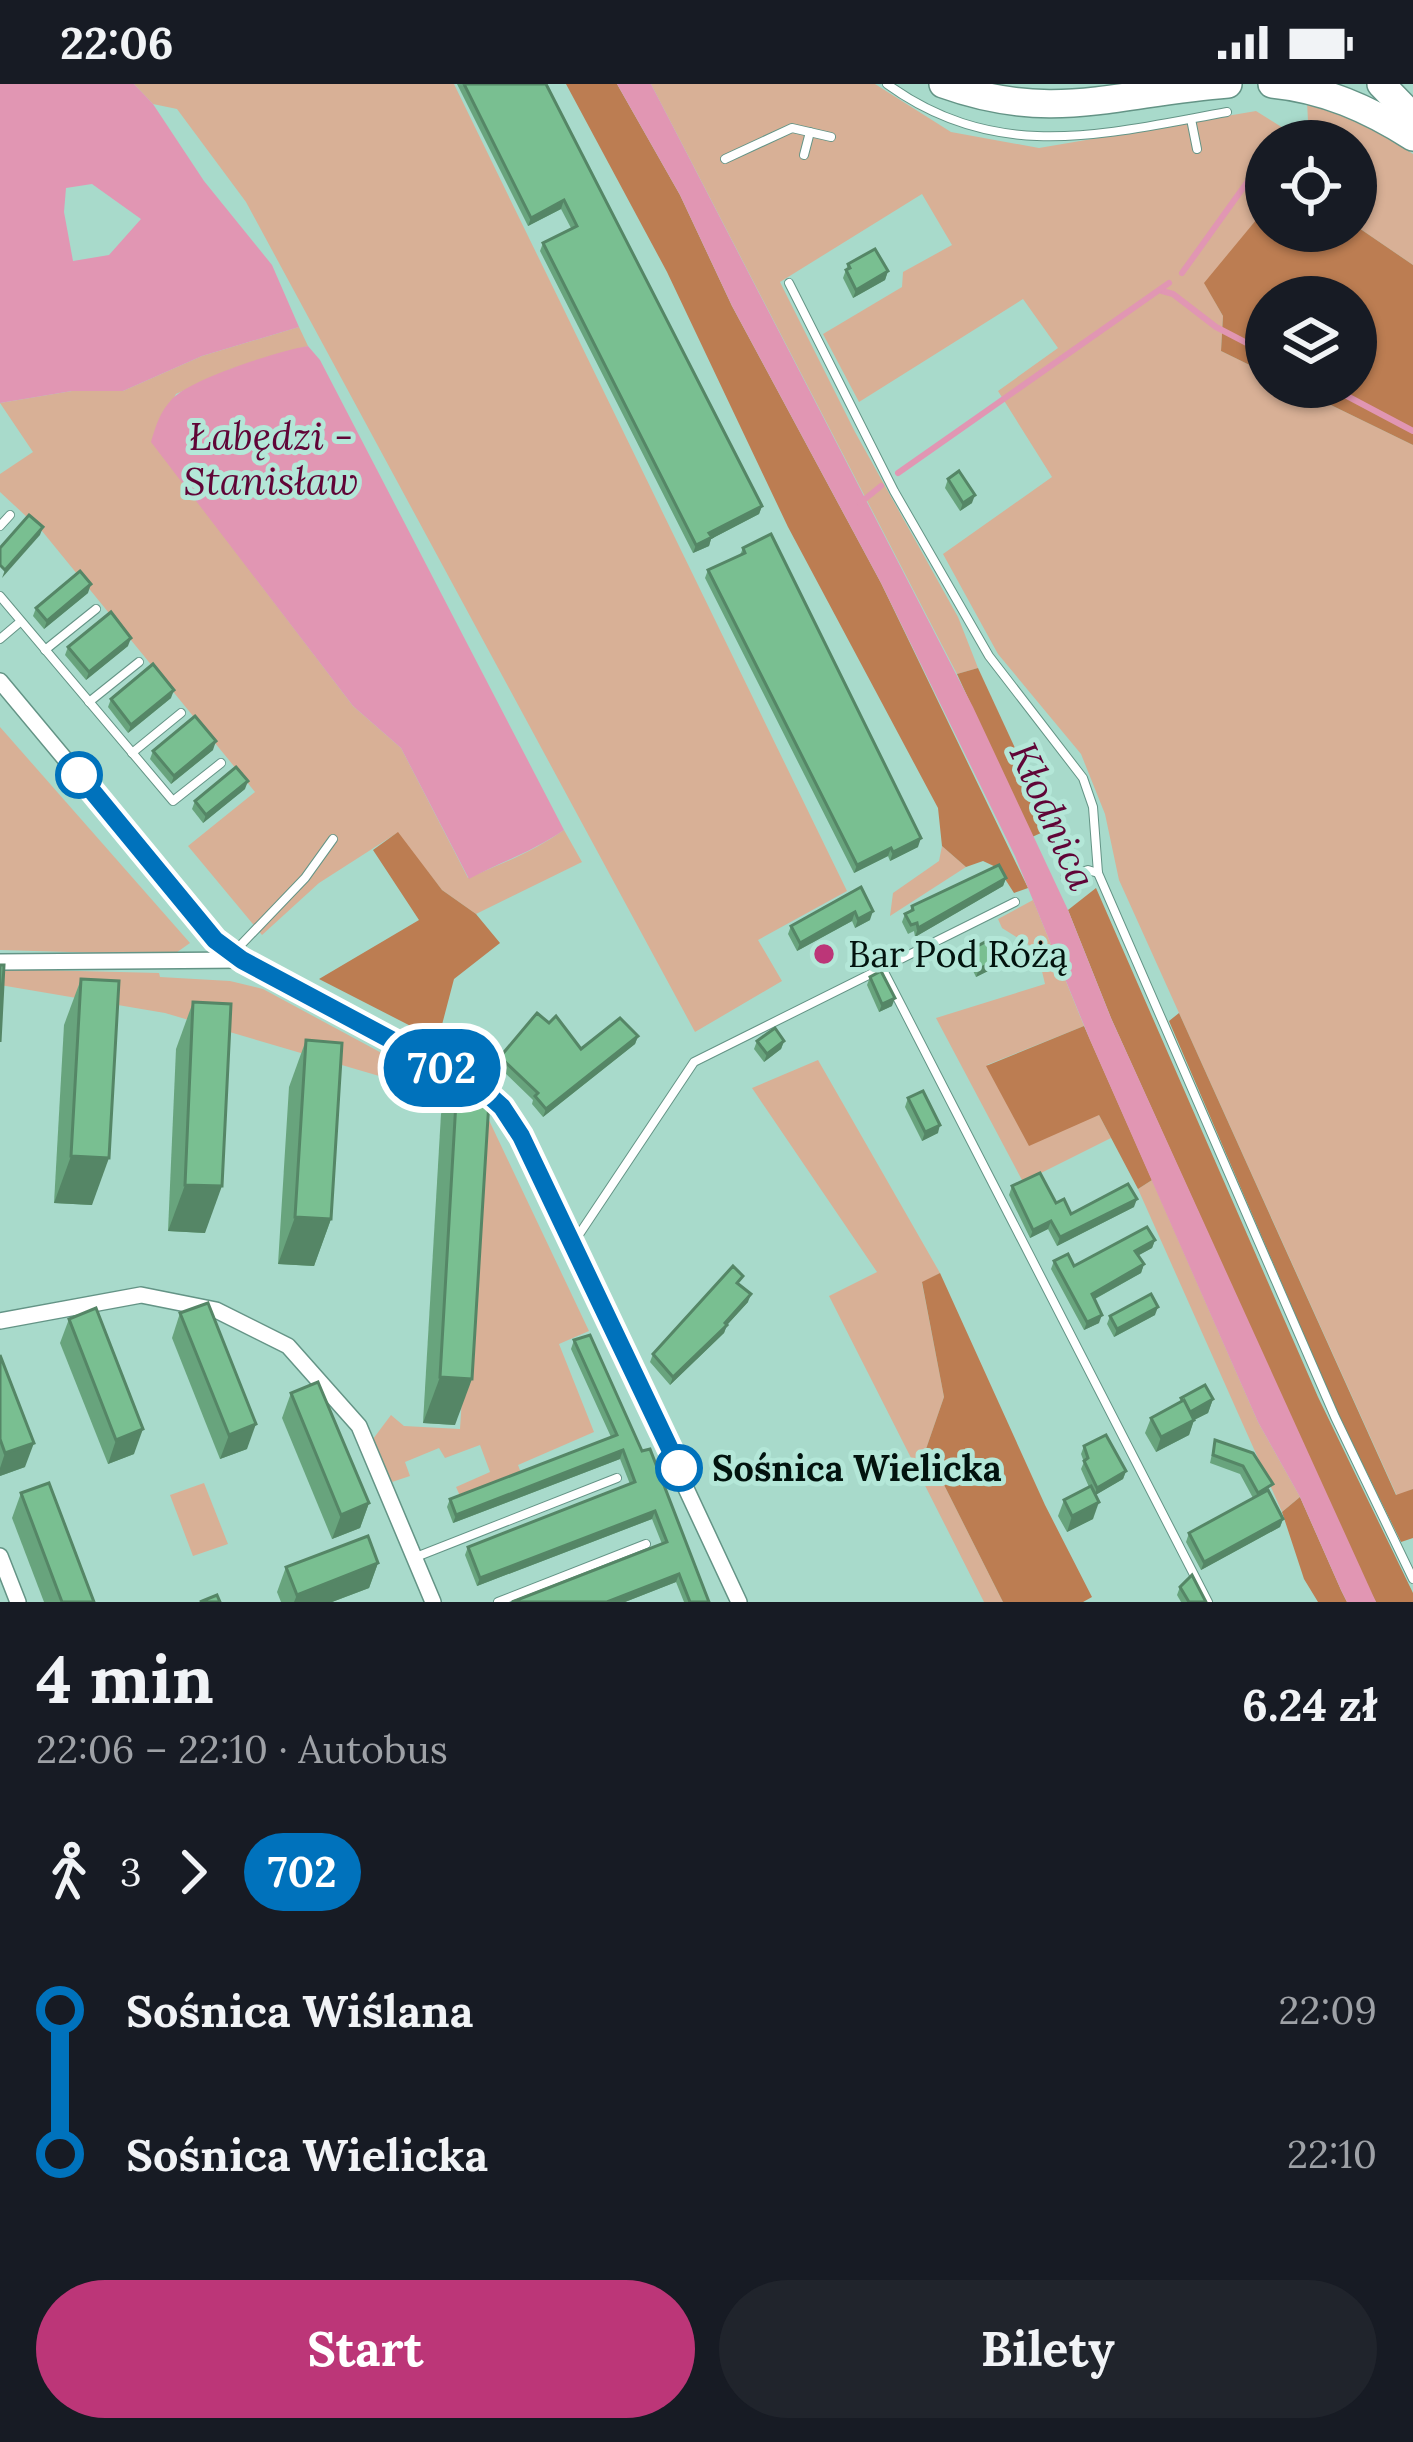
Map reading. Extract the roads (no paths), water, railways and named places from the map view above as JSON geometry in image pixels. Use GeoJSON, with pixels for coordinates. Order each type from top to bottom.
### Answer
{"type":"FeatureCollection","features":[{"type":"Feature","properties":{"kind":"highway"},"geometry":{"type":"LineString","coordinates":[[943,84],[981,98],[1023,105],[1228,98]]}},
{"type":"Feature","properties":{"kind":"highway"},"geometry":{"type":"LineString","coordinates":[[1272,84],[1328,94],[1364,108],[1413,137]]}},
{"type":"Feature","properties":{"kind":"highway"},"geometry":{"type":"LineString","coordinates":[[1381,84],[1413,117]]}},
{"type":"Feature","properties":{"kind":"street"},"geometry":{"type":"LineString","coordinates":[[0,681],[215,940],[237,957],[481,1088],[502,1107],[573,1243],[740,1602]]}},
{"type":"Feature","properties":{"kind":"street"},"geometry":{"type":"LineString","coordinates":[[0,962],[237,957]]}},
{"type":"Feature","properties":{"kind":"street"},"geometry":{"type":"LineString","coordinates":[[0,1321],[141,1295],[216,1310],[288,1346],[359,1426],[432,1602]]}},
{"type":"Feature","properties":{"kind":"street"},"geometry":{"type":"LineString","coordinates":[[0,1556],[18,1602]]}},
{"type":"Feature","properties":{"kind":"lane"},"geometry":{"type":"LineString","coordinates":[[887,84],[928,111],[973,129],[1024,137],[1096,136],[1191,119],[1228,98]]}},
{"type":"Feature","properties":{"kind":"lane"},"geometry":{"type":"LineString","coordinates":[[1191,119],[1197,149]]}},
{"type":"Feature","properties":{"kind":"lane"},"geometry":{"type":"LineString","coordinates":[[725,159],[781,130],[831,137]]}},
{"type":"Feature","properties":{"kind":"lane"},"geometry":{"type":"LineString","coordinates":[[804,155],[810,132]]}},
{"type":"Feature","properties":{"kind":"lane"},"geometry":{"type":"LineString","coordinates":[[789,283],[894,491],[989,656],[1083,778],[1094,807],[1098,873],[1335,1417],[1413,1579]]}},
{"type":"Feature","properties":{"kind":"lane"},"geometry":{"type":"LineString","coordinates":[[0,526],[10,515]]}},
{"type":"Feature","properties":{"kind":"lane"},"geometry":{"type":"LineString","coordinates":[[0,596],[173,801],[220,763]]}},
{"type":"Feature","properties":{"kind":"lane"},"geometry":{"type":"LineString","coordinates":[[45,650],[96,608]]}},
{"type":"Feature","properties":{"kind":"lane"},"geometry":{"type":"LineString","coordinates":[[0,639],[20,622]]}},
{"type":"Feature","properties":{"kind":"lane"},"geometry":{"type":"LineString","coordinates":[[89,702],[139,662]]}},
{"type":"Feature","properties":{"kind":"lane"},"geometry":{"type":"LineString","coordinates":[[132,753],[181,712]]}},
{"type":"Feature","properties":{"kind":"lane"},"geometry":{"type":"LineString","coordinates":[[237,957],[333,839]]}},
{"type":"Feature","properties":{"kind":"lane"},"geometry":{"type":"LineString","coordinates":[[1065,877],[1088,870],[1098,873]]}},
{"type":"Feature","properties":{"kind":"lane"},"geometry":{"type":"LineString","coordinates":[[573,1243],[694,1061],[1015,902]]}},
{"type":"Feature","properties":{"kind":"lane"},"geometry":{"type":"LineString","coordinates":[[883,968],[1208,1602]]}},
{"type":"Feature","properties":{"kind":"lane"},"geometry":{"type":"LineString","coordinates":[[415,1558],[617,1478]]}},
{"type":"Feature","properties":{"kind":"lane"},"geometry":{"type":"LineString","coordinates":[[498,1602],[646,1544]]}},
{"type":"Feature","properties":{"kind":"water","name":"Łabędzi - Stanisław"},"geometry":{"type":"Polygon","coordinates":[[[0,84],[134,84],[272,265],[299,327],[202,356],[123,391],[72,391],[0,403],[0,84]],[[92,184],[66,188],[64,212],[73,261],[109,255],[141,219],[92,184]]]}},
{"type":"Feature","properties":{"kind":"water"},"geometry":{"type":"Polygon","coordinates":[[[617,84],[651,84],[973,707],[1376,1602],[1347,1602],[1341,1590],[1300,1497],[1258,1422],[1090,1040],[1015,856],[881,583],[732,306],[680,195],[617,84]]]}},
{"type":"Feature","properties":{"kind":"water","name":"Łabędzi - Stanisław"},"geometry":{"type":"Polygon","coordinates":[[[308,346],[320,360],[564,830],[469,879],[401,748],[353,706],[151,442],[164,409],[182,391],[237,366],[308,346]]]}},
{"type":"Feature","properties":{"kind":"waterway"},"geometry":{"type":"LineString","coordinates":[[1182,273],[1245,185]]}},
{"type":"Feature","properties":{"kind":"waterway"},"geometry":{"type":"LineString","coordinates":[[898,473],[1169,283]]}},
{"type":"Feature","properties":{"kind":"waterway"},"geometry":{"type":"LineString","coordinates":[[1162,291],[1245,342]]}},
{"type":"Feature","properties":{"kind":"waterway"},"geometry":{"type":"LineString","coordinates":[[1370,408],[1413,431]]}},
{"type":"Feature","properties":{"kind":"waterway"},"geometry":{"type":"LineString","coordinates":[[860,503],[881,486]]}},
{"type":"Feature","properties":{"kind":"place","name":"Bar Pod Różą"},"geometry":{"type":"Point","coordinates":[824,954]}},
{"type":"Feature","properties":{"kind":"place","name":"Sośnica Wielicka"},"geometry":{"type":"Point","coordinates":[679,1468]}},
{"type":"Feature","properties":{"kind":"water label","name":"Kłodnica"},"geometry":{"type":"Point","coordinates":[1053,816]}}]}
